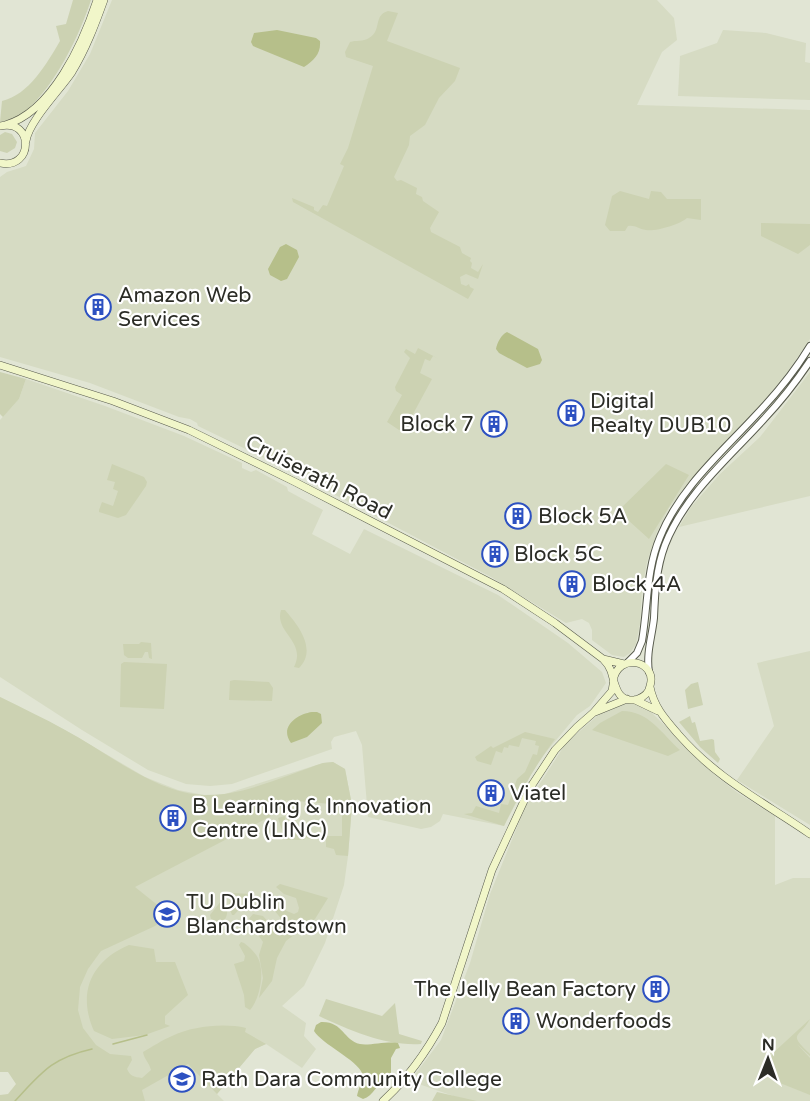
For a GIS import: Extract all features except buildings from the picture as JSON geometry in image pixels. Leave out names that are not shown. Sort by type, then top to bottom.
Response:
[{"type":"main road","points":[[2,125],[26,117],[47,95],[77,48],[97,0]]},
{"type":"main road","points":[[2,165],[21,157],[25,150],[30,127],[60,89],[89,42],[104,0]]},
{"type":"main road","points":[[2,125],[19,129],[26,141]]},
{"type":"main road","name":"Cruiserath Road","points":[[0,365],[113,401],[189,430],[503,589],[555,623],[603,659],[610,669],[613,683]]},
{"type":"main road","name":"Cruiserath Road","points":[[603,659],[626,663]]},
{"type":"main road","points":[[383,1101],[405,1078],[442,1023],[492,870],[530,788],[555,750],[612,691],[617,670],[626,663],[643,665],[649,672],[650,687],[658,711],[694,752],[718,774],[810,834]]},
{"type":"main road","points":[[613,683],[620,696],[658,711]]},
{"type":"main road","points":[[593,713],[645,695],[650,687]]},
{"type":"street","points":[[626,663],[638,653],[642,641],[650,570],[659,538],[670,516],[688,488],[772,398],[810,346]]},
{"type":"street","points":[[649,672],[648,656],[654,621],[658,570],[665,546],[676,522],[697,491],[764,419],[810,362]]},
{"type":"shaded area","points":[[73,0],[91,0],[65,60],[47,88],[26,111],[0,122],[2,101],[12,98],[29,85],[55,50],[60,41],[56,26],[66,24]]},
{"type":"shaded area","points":[[112,0],[657,0],[674,18],[677,40],[662,52],[637,105],[810,110],[810,339],[786,374],[753,415],[693,477],[669,508],[657,532],[647,562],[642,589],[640,624],[636,644],[630,653],[624,657],[612,655],[592,640],[589,623],[582,619],[566,623],[491,577],[309,481],[308,476],[300,469],[289,470],[198,426],[190,419],[179,417],[90,383],[0,357],[0,177],[7,172],[26,166],[34,149],[35,133],[68,91],[90,54]]},
{"type":"shaded area","points":[[388,11],[398,13],[387,41],[460,68],[455,81],[439,98],[425,125],[410,136],[409,145],[394,177],[397,181],[401,180],[417,188],[416,194],[439,212],[430,228],[431,232],[460,247],[462,253],[471,258],[471,268],[478,272],[483,264],[478,279],[466,274],[460,277],[461,284],[466,286],[469,284],[474,289],[468,299],[293,202],[292,198],[314,207],[314,210],[318,212],[323,205],[327,206],[344,166],[340,164],[348,148],[373,66],[346,57],[345,52],[350,42],[364,40],[373,35],[379,19],[383,13]]},
{"type":"shaded area","points":[[277,30],[316,38],[320,41],[316,56],[304,67],[253,46],[251,42],[254,33]]},
{"type":"shaded area","points":[[723,30],[766,33],[806,43],[805,62],[810,63],[810,100],[678,96],[680,56],[717,43]]},
{"type":"shaded area","points":[[5,132],[12,134],[17,142],[15,148],[7,153],[0,151],[0,135]]},
{"type":"shaded area","points":[[620,191],[649,199],[651,191],[661,192],[667,199],[701,199],[701,220],[687,218],[674,225],[655,230],[628,226],[625,231],[610,231],[605,225],[612,196]]},
{"type":"shaded area","points":[[761,223],[810,224],[810,245],[798,254],[761,236]]},
{"type":"shaded area","points":[[286,244],[297,250],[299,257],[287,279],[281,281],[270,275],[268,269],[280,247]]},
{"type":"shaded area","points":[[507,332],[538,349],[542,360],[540,364],[527,368],[499,353],[496,349],[497,344]]},
{"type":"shaded area","points":[[418,348],[439,359],[433,356],[430,361],[425,359],[420,373],[432,379],[406,427],[399,430],[387,422],[402,395],[396,391],[395,387],[410,358],[404,352],[406,349],[415,354]]},
{"type":"shaded area","points":[[0,372],[26,379],[19,399],[3,417],[0,414]]},
{"type":"shaded area","points":[[810,372],[810,496],[679,527],[691,507],[720,474],[760,437]]},
{"type":"shaded area","points":[[26,379],[184,436],[242,463],[242,468],[251,472],[256,470],[323,510],[312,534],[350,554],[364,529],[498,595],[568,643],[602,672],[606,683],[590,706],[577,715],[537,763],[504,826],[443,814],[440,821],[431,827],[421,829],[368,817],[362,745],[356,731],[334,737],[331,742],[332,749],[232,784],[210,786],[186,784],[148,770],[0,677],[0,420],[19,399]]},
{"type":"shaded area","points":[[112,464],[144,477],[147,482],[126,515],[118,518],[99,512],[102,502],[113,506],[118,491],[113,489],[115,482],[107,480]]},
{"type":"shaded area","points":[[666,464],[689,475],[649,539],[618,511]]},
{"type":"shaded area","points":[[281,610],[285,610],[304,637],[307,653],[299,668],[294,667],[297,658],[296,650],[282,625]]},
{"type":"shaded area","points":[[151,643],[152,659],[149,658],[148,652],[145,652],[142,658],[128,658],[124,655],[123,644]]},
{"type":"shaded area","points":[[810,651],[810,825],[737,780],[774,726],[757,663]]},
{"type":"shaded area","points":[[124,662],[167,664],[164,709],[120,707],[121,664]]},
{"type":"shaded area","points":[[230,681],[269,682],[273,688],[272,701],[229,700]]},
{"type":"shaded area","points":[[698,682],[703,705],[688,709],[685,690],[691,684]]},
{"type":"shaded area","name":"TU Dublin Blanchardstown","points":[[0,697],[65,730],[145,777],[178,790],[204,795],[225,794],[323,763],[333,762],[345,769],[352,805],[344,885],[325,943],[304,986],[282,1006],[306,1023],[304,1036],[316,1049],[302,1068],[266,1044],[255,1049],[217,1094],[224,1101],[122,1101],[64,1028]]},
{"type":"shaded area","points":[[0,697],[81,739],[150,780],[187,793],[219,795],[249,789],[323,763],[333,762],[345,769],[352,805],[348,856],[336,855],[334,849],[326,847],[326,836],[342,836],[342,805],[286,800],[284,806],[273,815],[135,887],[170,915],[155,926],[101,951],[88,969],[80,987],[78,1010],[83,1028],[96,1045],[110,1054],[131,1056],[132,1060],[127,1069],[135,1077],[142,1078],[151,1070],[143,1052],[168,1038],[189,1030],[237,1026],[246,1028],[245,1032],[266,1044],[255,1049],[217,1094],[188,1064],[142,1090],[145,1101],[0,1101],[0,1095],[8,1094],[16,1084],[8,1072],[0,1072]]},
{"type":"shaded area","points":[[637,703],[651,712],[716,776],[775,816],[775,885],[793,878],[810,878],[810,1101],[468,1101],[410,1081],[441,1040],[470,963],[490,894],[526,805],[566,743],[603,711],[617,705]]},
{"type":"shaded area","points":[[622,711],[632,712],[647,719],[680,750],[668,756],[592,730]]},
{"type":"shaded area","points":[[312,712],[321,714],[322,723],[307,737],[291,743],[287,732],[291,722],[301,715]]},
{"type":"shaded area","points":[[690,716],[692,723],[695,722],[700,741],[714,740],[715,752],[720,759],[718,763],[700,747],[679,722]]},
{"type":"shaded area","points":[[525,732],[555,739],[527,781],[504,826],[464,814],[472,813],[476,806],[499,813],[501,804],[508,805],[517,779],[525,772],[533,754],[537,755],[539,746],[535,745],[536,741],[522,738],[519,747],[509,745],[508,748],[504,747],[502,753],[496,751],[491,765],[477,761],[475,757],[491,746],[493,748]]},
{"type":"shaded area","points":[[285,816],[287,834],[316,835],[316,840],[306,838],[304,840],[285,840],[278,818]]},
{"type":"shaded area","points":[[280,884],[328,898],[315,919],[286,941],[277,958],[272,981],[259,998],[263,978],[259,955],[263,942],[248,920],[253,914],[263,916],[276,931],[286,930],[285,923],[273,909],[275,906],[294,914],[299,908],[296,898],[284,894],[276,887]]},
{"type":"shaded area","points":[[233,893],[250,894],[251,896],[232,915],[229,904]]},
{"type":"shaded area","points":[[225,896],[226,916],[218,926],[212,922],[210,915]]},
{"type":"shaded area","points":[[241,942],[257,956],[261,970],[259,992],[250,1010],[245,1007],[244,995],[234,964],[244,961],[245,956],[239,945]]},
{"type":"shaded area","points":[[129,945],[154,949],[156,962],[175,962],[188,995],[165,1016],[165,1024],[170,1026],[145,1035],[112,1039],[94,1031],[87,1004],[88,991],[97,969],[105,960]]},
{"type":"shaded area","points":[[326,999],[382,1016],[395,1003],[399,1034],[422,1041],[421,1044],[381,1040],[319,1016]]},
{"type":"shaded area","points":[[810,1019],[797,1039],[810,1056],[797,1044],[810,1058],[810,1095],[770,1079],[765,1071],[773,1053]]},
{"type":"shaded area","points":[[321,1022],[334,1024],[350,1039],[360,1044],[398,1043],[400,1048],[396,1049],[391,1058],[391,1074],[367,1097],[363,1099],[357,1096],[362,1081],[359,1068],[314,1031],[316,1025]]},
{"type":"shaded area","points":[[437,1092],[477,1101],[432,1101]]},
{"type":"waterway","points":[[113,1044],[147,1035]]},
{"type":"waterway","points":[[15,1101],[57,1062],[92,1049]]},
{"type":"place","name":"Amazon Web Services","points":[[98,307]]},
{"type":"place","name":"Digital Realty DUB10","points":[[571,413]]},
{"type":"place","name":"Block 7","points":[[494,424]]},
{"type":"place","name":"Block 5A","points":[[518,516]]},
{"type":"place","name":"Block 5C","points":[[495,554]]},
{"type":"place","name":"Block 4A","points":[[572,584]]},
{"type":"place","name":"Viatel","points":[[491,793]]},
{"type":"place","name":"B Learning & Innovation Centre (LINC)","points":[[173,818]]},
{"type":"place","name":"TU Dublin Blanchardstown","points":[[167,914]]},
{"type":"place","name":"The Jelly Bean Factory","points":[[656,989]]},
{"type":"place","name":"Wonderfoods","points":[[516,1021]]},
{"type":"place","name":"Rath Dara Community College","points":[[182,1079]]}]
